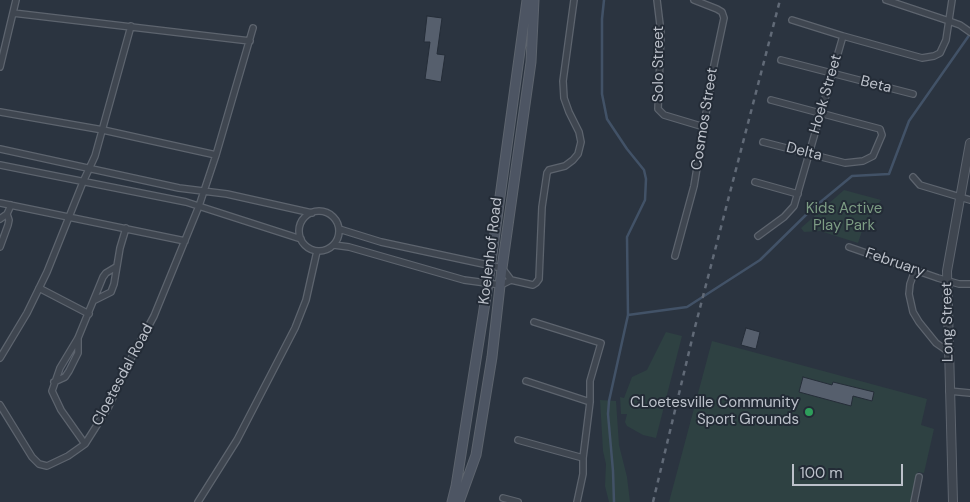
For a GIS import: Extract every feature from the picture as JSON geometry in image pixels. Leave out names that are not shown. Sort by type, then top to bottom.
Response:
[{"type":"main road","name":"Koelenhof Road","points":[[452,502],[488,284],[527,0]]},
{"type":"main road","name":"Koelenhof Road","points":[[459,502],[476,456],[492,358],[502,268],[531,62],[534,0]]},
{"type":"street","points":[[0,67],[16,0]]},
{"type":"street","points":[[334,245],[349,247],[464,280],[501,285],[511,280],[534,285],[538,282],[542,207],[547,173],[549,170],[565,166],[573,160],[578,154],[581,142],[579,132],[564,98],[563,81],[574,0]]},
{"type":"street","name":"Solo Street","points":[[657,0],[661,33],[658,109],[664,115],[704,127]]},
{"type":"street","name":"Cosmos Street","points":[[675,256],[694,186],[724,15],[717,9],[694,0]]},
{"type":"street","points":[[886,0],[960,25],[970,32]]},
{"type":"street","name":"Hoek Street","points":[[758,236],[789,213],[794,206],[843,36],[922,58],[928,58],[940,53],[943,48],[952,0]]},
{"type":"street","points":[[13,13],[250,41]]},
{"type":"street","points":[[792,20],[843,36]]},
{"type":"street","points":[[0,358],[39,288],[95,156],[132,26]]},
{"type":"street","name":"Cloetesdal Road","points":[[0,405],[32,457],[39,464],[47,466],[85,444],[109,406],[127,366],[154,316],[185,241],[216,155],[253,28]]},
{"type":"street","name":"Beta","points":[[781,60],[912,94]]},
{"type":"street","points":[[770,100],[820,114]]},
{"type":"street","points":[[0,112],[103,130],[216,155]]},
{"type":"street","name":"Delta","points":[[763,142],[846,163],[863,161],[872,156],[882,134],[880,129],[820,114]]},
{"type":"street","name":"Long Street","points":[[953,502],[949,391],[948,258],[970,144]]},
{"type":"street","points":[[0,149],[179,188],[227,194],[312,213],[324,212],[329,214],[337,223],[339,229],[337,240],[334,245],[323,251],[317,251],[308,247],[301,239],[199,206],[0,165]]},
{"type":"street","points":[[913,176],[920,185],[970,200]]},
{"type":"street","points":[[755,182],[798,194]]},
{"type":"street","points":[[0,203],[185,241]]},
{"type":"street","points":[[0,219],[7,214],[11,205]]},
{"type":"street","points":[[301,239],[300,226],[302,221],[312,213]]},
{"type":"street","points":[[0,247],[8,225],[7,214]]},
{"type":"street","points":[[95,300],[111,292],[126,228]]},
{"type":"street","points":[[339,229],[381,242],[502,268],[511,280]]},
{"type":"street","name":"February","points":[[849,247],[958,284],[970,284]]},
{"type":"street","points":[[198,502],[237,440],[295,328],[306,300],[317,251]]},
{"type":"street","points":[[85,444],[62,410],[52,391],[54,382],[65,358],[78,338],[106,273],[116,267]]},
{"type":"street","points":[[915,270],[909,294],[913,312],[936,343],[949,352]]},
{"type":"street","points":[[39,288],[89,314]]},
{"type":"street","points":[[534,322],[601,344],[591,373],[583,474],[577,502]]},
{"type":"street","points":[[526,381],[590,402]]},
{"type":"street","points":[[949,391],[970,393]]},
{"type":"street","points":[[518,440],[583,458]]},
{"type":"street","points":[[914,502],[919,477]]},
{"type":"street","points":[[503,498],[518,502]]},
{"type":"green space","name":"Kids Active Play Park","points":[[844,190],[881,200],[865,222],[858,243],[820,231],[804,232],[801,228]]},
{"type":"green space","points":[[666,332],[682,336],[656,438],[643,435],[627,426],[625,422],[627,414],[621,414],[620,397],[624,398],[632,377],[647,370]]},
{"type":"green space","name":"CLoetesville Community Sport Grounds","points":[[712,341],[927,399],[921,425],[934,429],[924,473],[918,472],[911,502],[669,502]]},
{"type":"green space","points":[[600,400],[616,401],[619,445],[627,477],[630,502],[609,502],[605,486],[606,464],[603,451]]},
{"type":"building","points":[[427,16],[442,18],[437,54],[445,55],[441,82],[425,79],[430,42],[424,42]]},
{"type":"building","points":[[746,328],[760,332],[756,349],[741,345]]},
{"type":"building","points":[[803,377],[832,385],[833,382],[874,392],[872,401],[853,396],[851,406],[799,392]]},
{"type":"waterway","points":[[604,0],[602,19],[602,94],[607,119],[644,170],[646,179],[645,200],[627,237],[628,315],[609,401],[608,414],[614,502]]},
{"type":"waterway","points":[[628,315],[687,307],[760,260],[812,209],[852,176],[889,174],[909,121],[970,34]]},
{"type":"railway","points":[[653,502],[694,331],[780,0]]},
{"type":"place","name":"CLoetesville Community Sport Grounds","points":[[809,412]]}]
